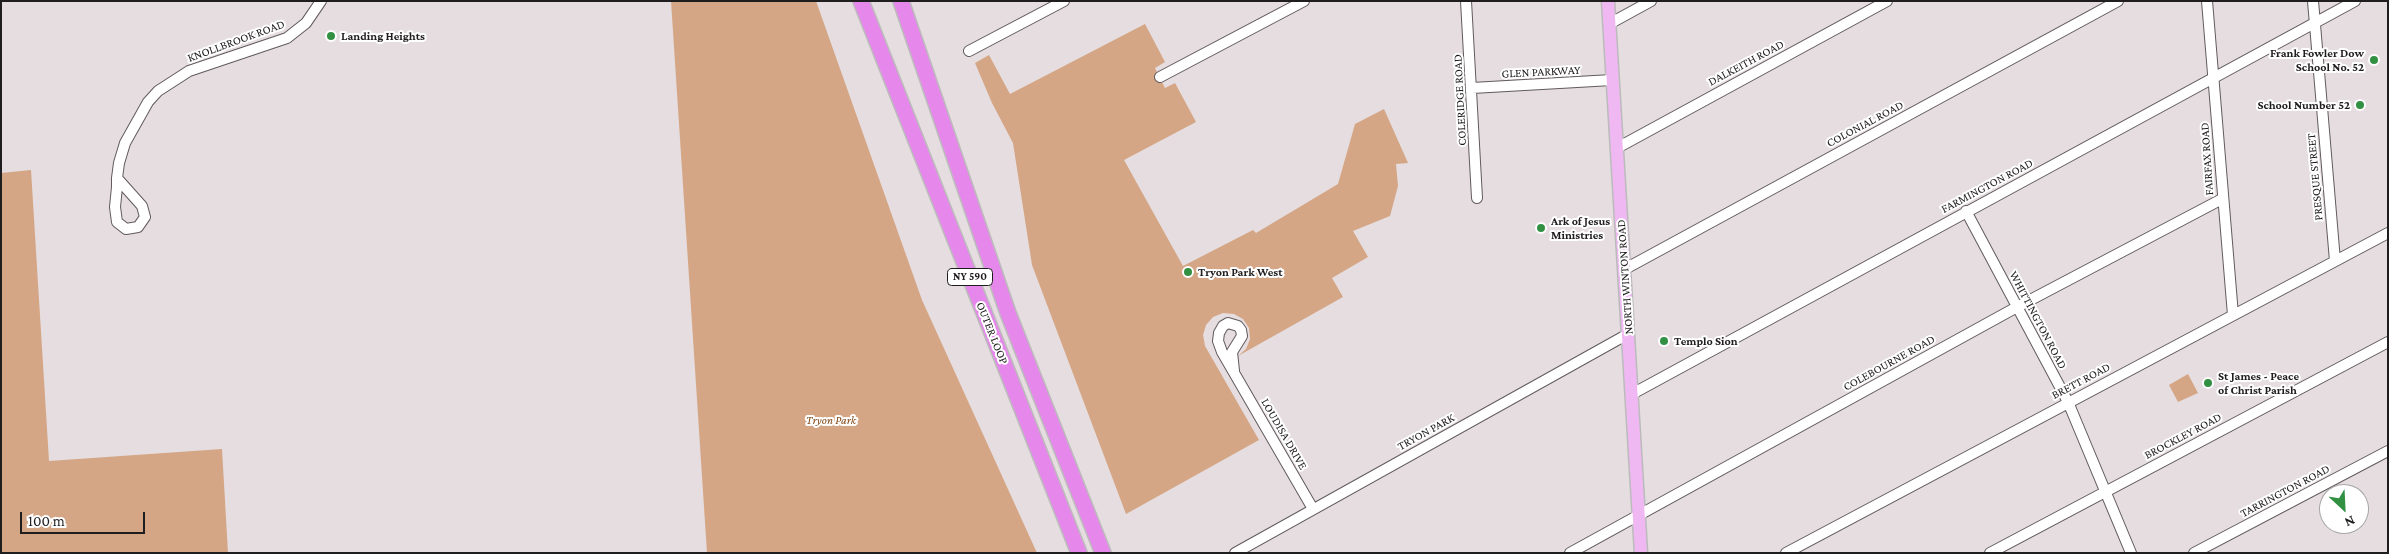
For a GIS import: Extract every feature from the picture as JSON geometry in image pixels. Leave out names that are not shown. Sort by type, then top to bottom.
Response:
[{"type":"highway","name":"OUTER LOOP","points":[[861,1],[1079,553]]},
{"type":"highway","name":"OUTER LOOP","points":[[900,1],[1006,306],[1103,553]]},
{"type":"main road","name":"NORTH WINTON ROAD","points":[[1608,1],[1641,553]]},
{"type":"street","name":"KNOLLBROOK ROAD","points":[[117,178],[142,206],[145,217],[138,227],[126,229],[117,222],[115,207],[117,178],[125,143],[138,118],[158,92],[189,71],[287,38],[306,23],[321,1]]},
{"type":"street","points":[[969,51],[1064,1]]},
{"type":"street","points":[[1160,77],[1304,1]]},
{"type":"street","name":"COLERIDGE ROAD","points":[[1466,1],[1477,198]]},
{"type":"street","points":[[1609,24],[1651,1]]},
{"type":"street","name":"DALKEITH ROAD","points":[[1617,148],[1888,1]]},
{"type":"street","name":"COLONIAL ROAD","points":[[1625,269],[2118,1]]},
{"type":"street","name":"FAIRFAX ROAD","points":[[2207,1],[2233,315]]},
{"type":"street","name":"PRESQUE STREET","points":[[2313,1],[2335,261]]},
{"type":"street","name":"FARMINGTON ROAD","points":[[1632,394],[2355,1]]},
{"type":"street","name":"GLEN PARKWAY","points":[[1472,88],[1612,80]]},
{"type":"street","name":"COLEBOURNE ROAD","points":[[1570,553],[2017,307],[2222,199]]},
{"type":"street","name":"WHITTINGTON ROAD","points":[[1966,211],[2068,402],[2131,553]]},
{"type":"street","name":"BRETT ROAD","points":[[1786,553],[2388,233]]},
{"type":"street","name":"TRYON PARK","points":[[1235,553],[1628,334]]},
{"type":"street","name":"BROCKLEY ROAD","points":[[1990,553],[2388,342]]},
{"type":"street","name":"LOUDISA DRIVE","points":[[1234,372],[1313,509]]},
{"type":"street","name":"TARRINGTON ROAD","points":[[2194,553],[2388,451]]},
{"type":"green space","name":"Tryon Park","points":[[671,1],[816,1],[922,300],[1037,553],[707,553]]},
{"type":"green space","name":"Tryon Park West","points":[[1145,24],[1165,62],[1155,68],[1165,88],[1175,83],[1196,122],[1124,160],[1183,266],[1253,230],[1256,233],[1338,184],[1355,124],[1384,109],[1408,163],[1396,164],[1398,186],[1390,216],[1353,231],[1368,257],[1332,278],[1343,297],[1238,356],[1246,349],[1250,339],[1249,328],[1243,319],[1234,314],[1223,313],[1213,317],[1206,325],[1203,335],[1205,346],[1259,440],[1126,514],[1032,265],[1013,143],[992,103],[975,63],[989,55],[1010,94]]},
{"type":"green space","points":[[31,170],[49,461],[222,449],[228,553],[1,553],[1,173]]},
{"type":"green space","points":[[2188,374],[2198,393],[2178,402],[2169,385]]},
{"type":"place","name":"Landing Heights","points":[[331,36]]},
{"type":"place","name":"Frank Fowler Dow School No. 52","points":[[2374,60]]},
{"type":"place","name":"School Number 52","points":[[2360,105]]},
{"type":"place","name":"Ark of Jesus Ministries","points":[[1541,228]]},
{"type":"place","name":"Tryon Park West","points":[[1188,272]]},
{"type":"place","name":"Templo Sion","points":[[1664,341]]},
{"type":"place","name":"St James - Peace of Christ Parish","points":[[2208,383]]}]
